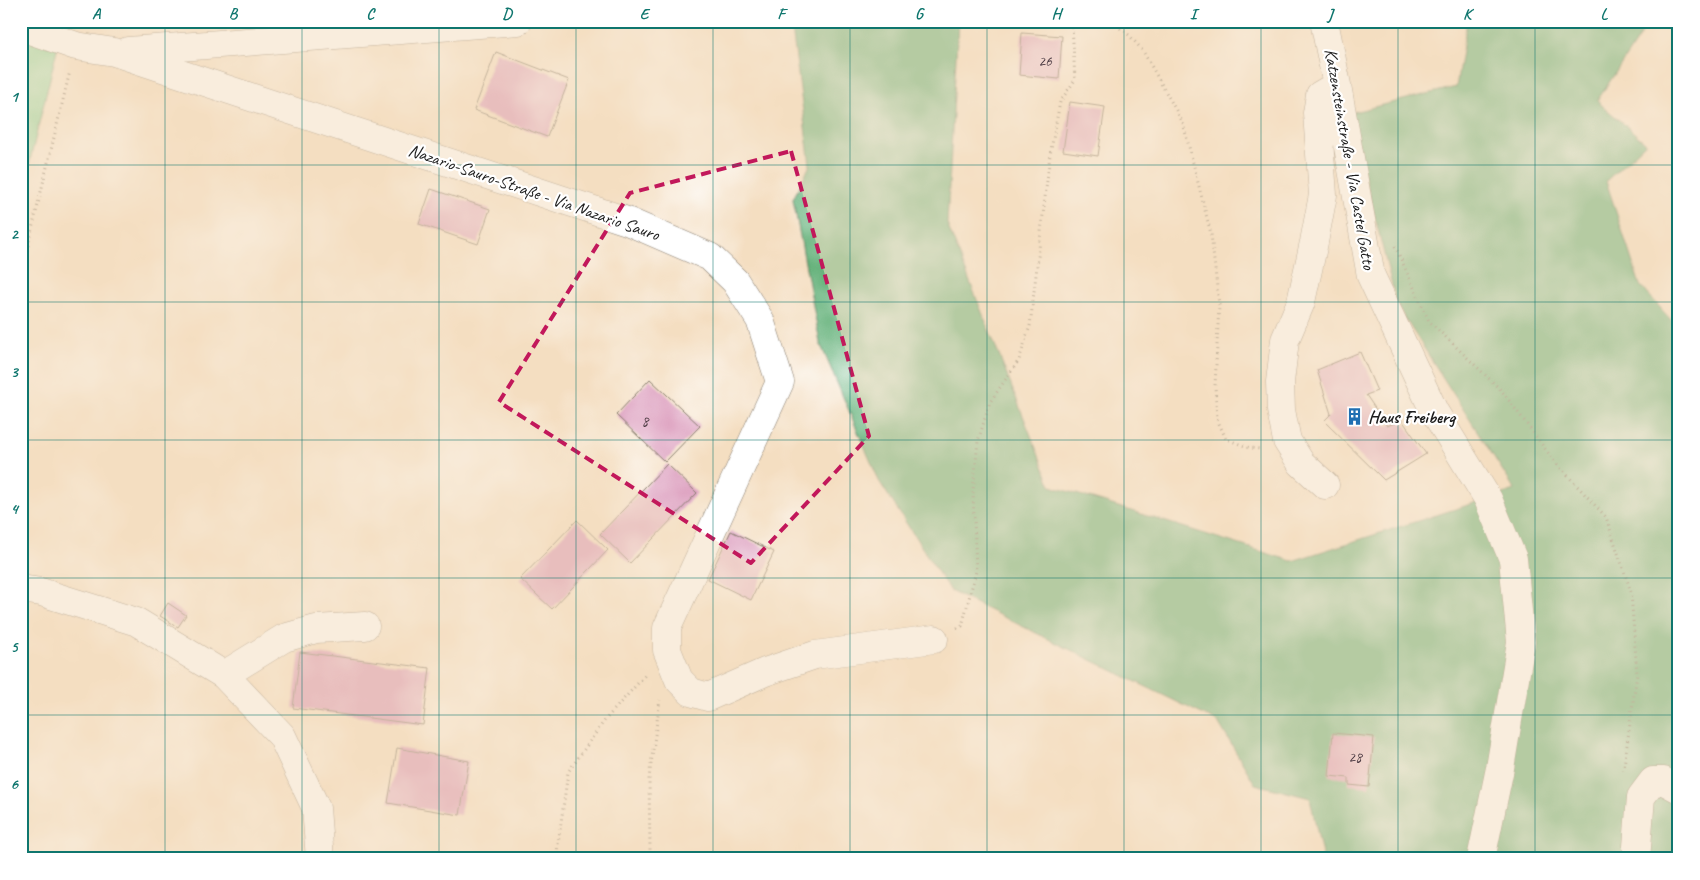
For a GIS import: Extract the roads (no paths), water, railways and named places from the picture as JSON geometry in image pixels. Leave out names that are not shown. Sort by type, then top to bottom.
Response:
[{"type":"street","points":[[114,52],[518,21]]},
{"type":"street","name":"Katzensteinstraße - Via Castel Gatto","points":[[1324,21],[1371,276],[1434,410],[1488,499],[1513,559],[1521,642],[1500,768],[1481,859]]},
{"type":"street","name":"Nazario-Sauro-Straße - Via Nazario Sauro","points":[[21,28],[76,46],[114,52],[627,221],[710,257],[735,281],[760,320],[780,382],[667,628],[667,650],[679,680],[690,692],[708,697],[765,672],[815,654],[934,639]]},
{"type":"street","points":[[1325,485],[1301,463],[1287,442],[1281,410],[1280,382],[1285,340],[1301,302],[1323,195],[1317,113],[1320,95],[1337,85]]},
{"type":"street","points":[[21,589],[41,592],[137,622],[224,674],[282,736],[316,808],[320,859]]},
{"type":"street","points":[[224,674],[284,638],[316,629],[365,626]]},
{"type":"street","points":[[1636,859],[1641,797],[1653,781],[1664,781],[1679,788]]},
{"type":"place","name":"Haus Freiberg","points":[[1354,417]]}]
